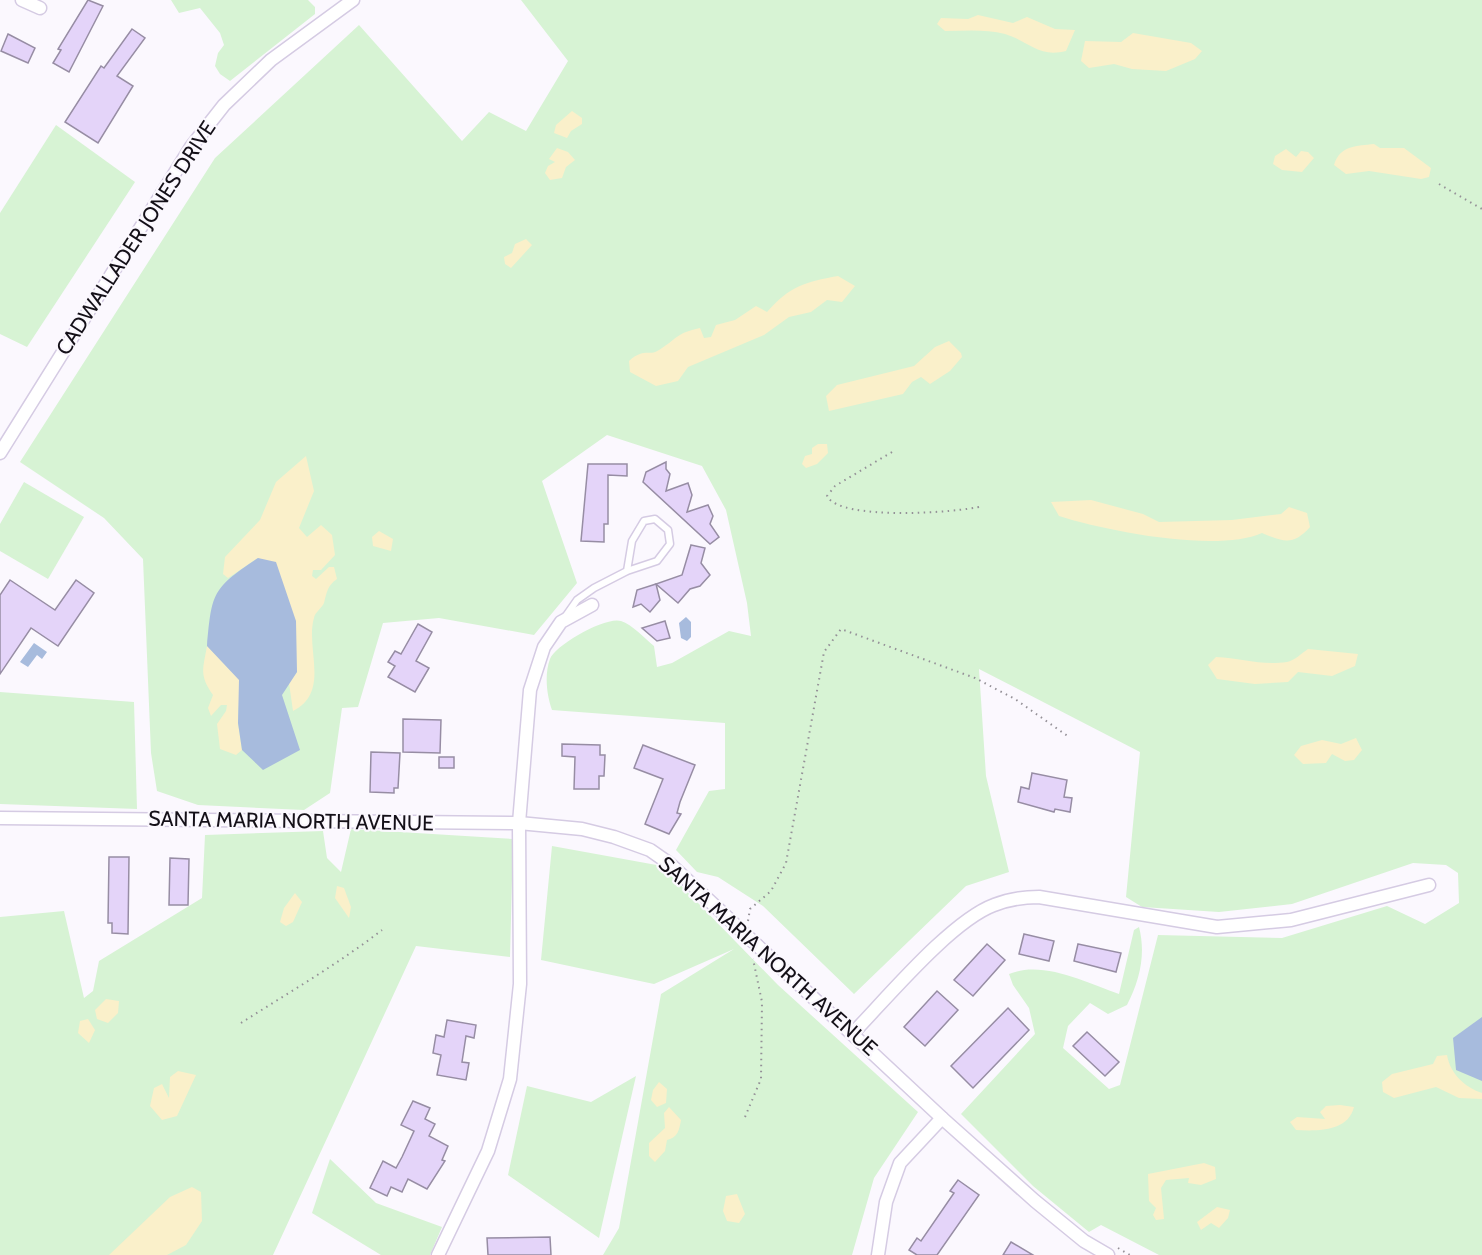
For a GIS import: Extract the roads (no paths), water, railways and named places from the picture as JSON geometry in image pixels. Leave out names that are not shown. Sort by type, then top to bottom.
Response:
[{"type":"street","points":[[22,0],[39,8]]},
{"type":"street","name":"CADWALLADER JONES DRIVE","points":[[0,453],[191,147],[204,130],[224,105],[271,60],[353,0]]},
{"type":"street","points":[[438,1255],[488,1151],[510,1079],[520,984],[519,824],[530,690],[544,647],[561,622],[592,605]]},
{"type":"street","name":"SANTA MARIA NORTH AVENUE","points":[[0,818],[519,824],[582,828],[650,850],[670,864],[746,933],[942,1118],[1035,1201],[1084,1241],[1108,1255]]},
{"type":"street","points":[[853,1033],[951,933],[991,905],[1020,897],[1039,897],[1217,927],[1291,920],[1430,885]]},
{"type":"street","points":[[878,1255],[886,1202],[900,1163],[942,1118]]},
{"type":"lane","points":[[561,622],[577,600],[627,571],[657,561],[670,544],[668,530],[655,519],[644,521],[632,541],[627,571]]},
{"type":"water","points":[[258,558],[276,562],[296,621],[297,672],[282,695],[300,750],[263,770],[242,750],[238,723],[239,680],[207,646],[213,603],[217,593],[231,577]]},
{"type":"water","points":[[686,617],[691,622],[691,637],[687,641],[681,638],[679,623]]},
{"type":"water","points":[[34,643],[47,652],[42,659],[37,655],[28,667],[20,662]]},
{"type":"water","points":[[1482,1017],[1482,1081],[1456,1070],[1453,1038]]}]
